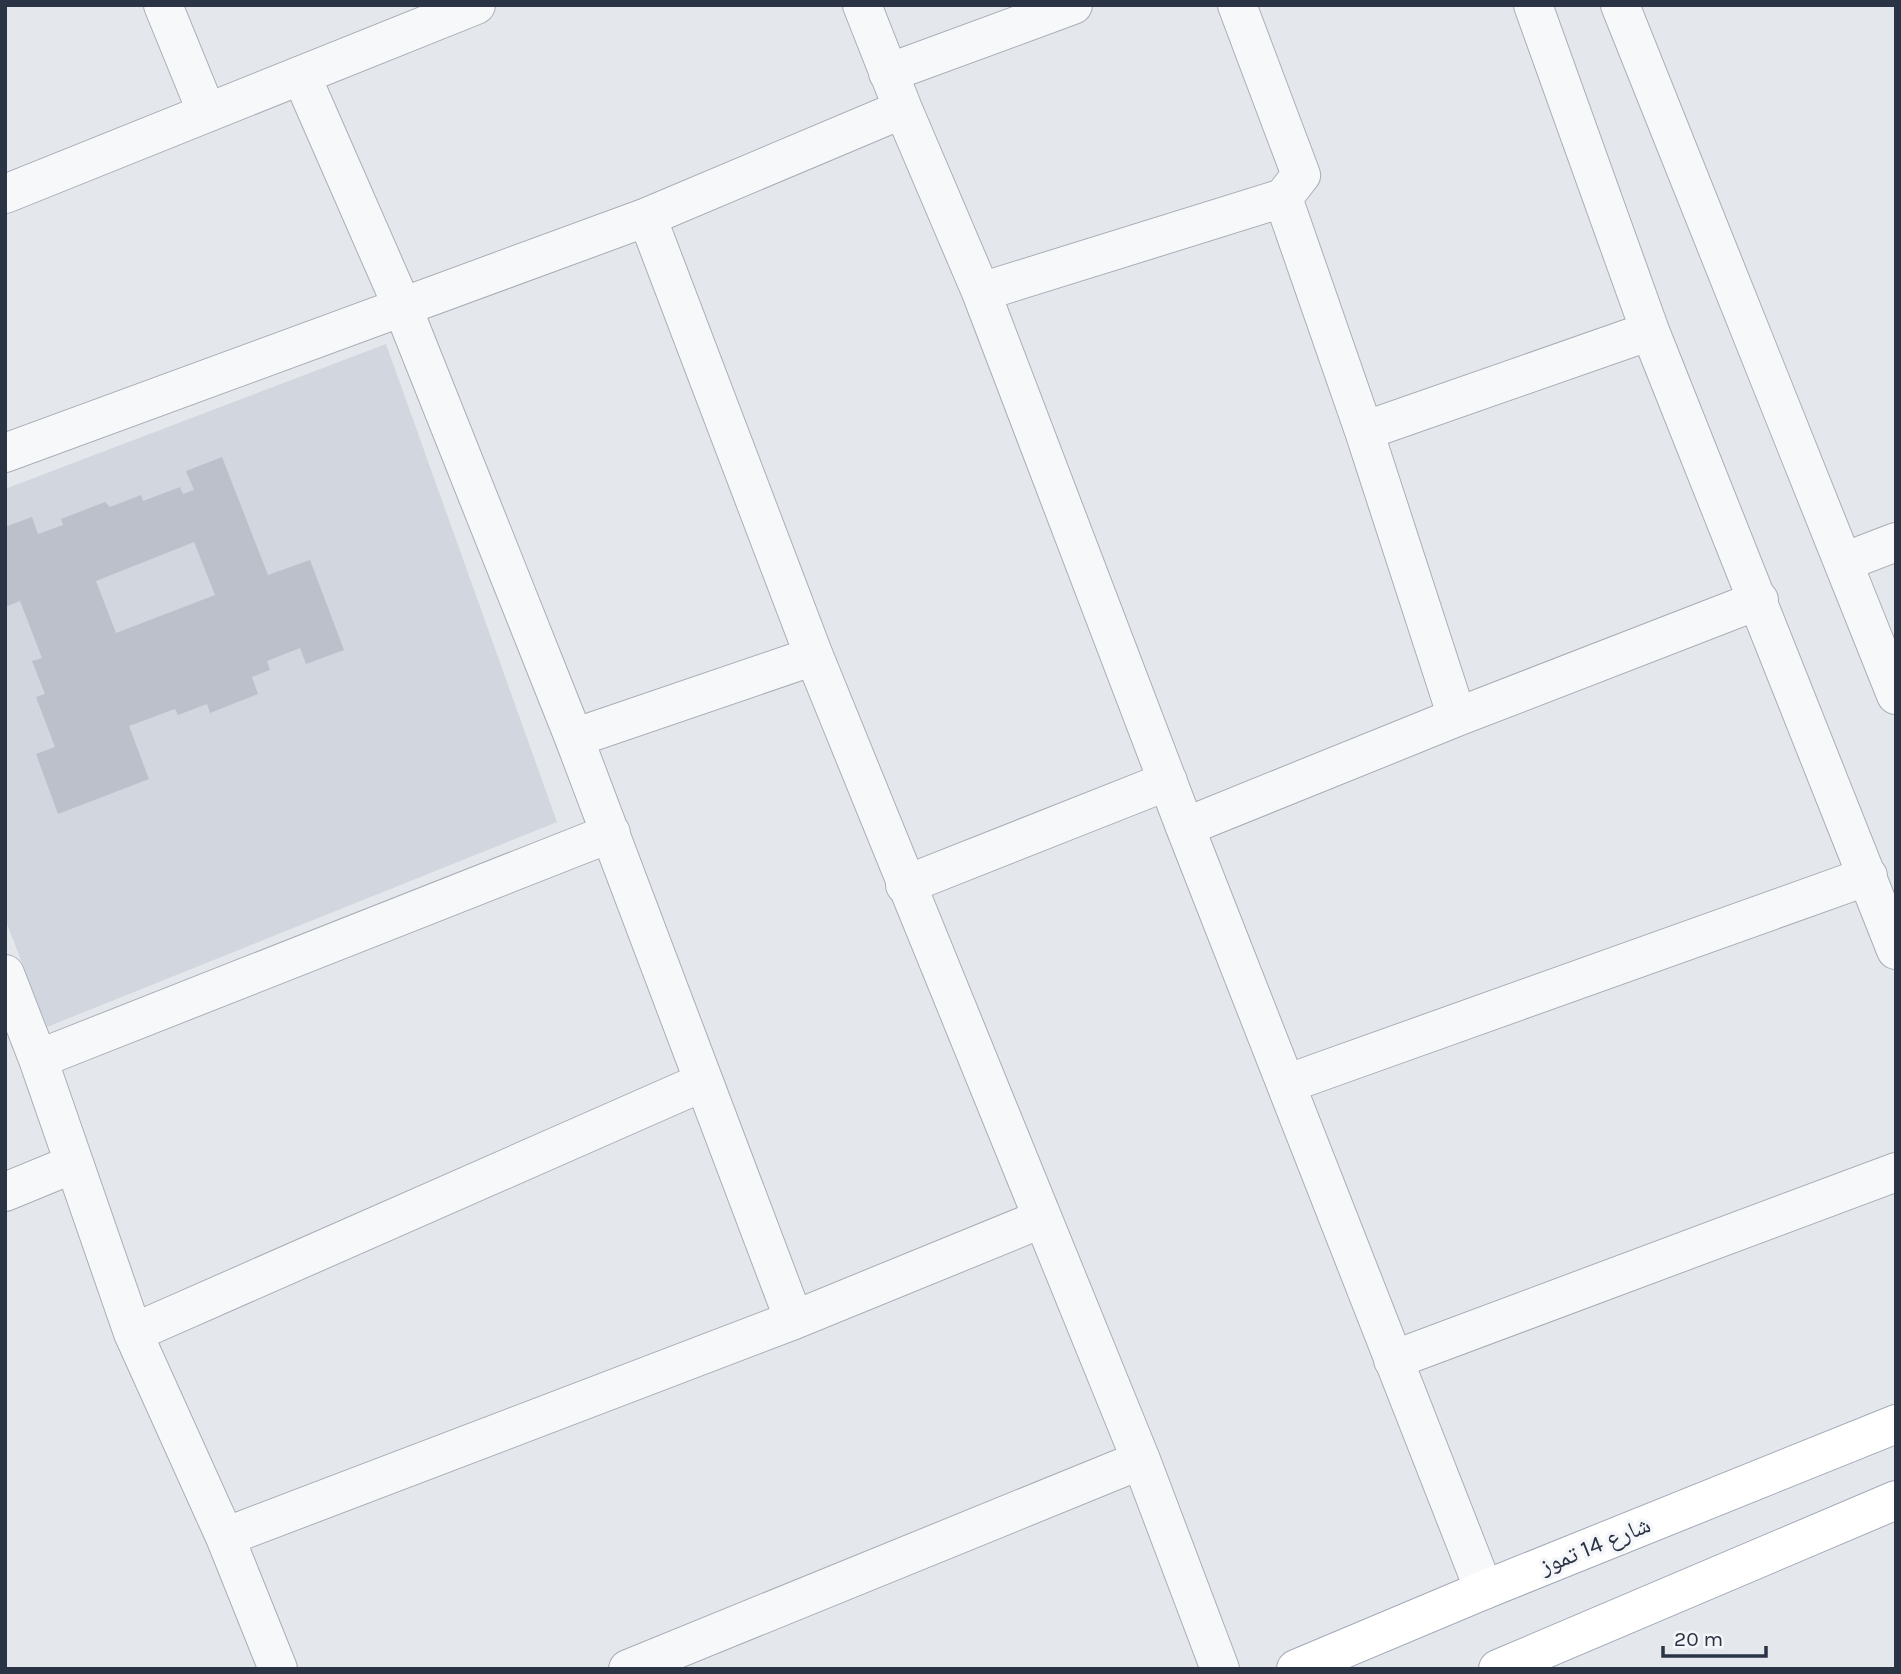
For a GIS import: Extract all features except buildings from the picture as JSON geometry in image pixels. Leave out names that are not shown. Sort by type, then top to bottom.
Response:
[{"type":"main road","name":"شارع 14 تموز","points":[[1296,1669],[1896,1424]]},
{"type":"main road","points":[[1514,1666],[1896,1500]]},
{"type":"street","points":[[163,5],[206,113]]},
{"type":"street","points":[[5,194],[476,5]]},
{"type":"street","points":[[862,5],[981,292],[1185,827],[1484,1590]]},
{"type":"street","points":[[888,73],[1073,5]]},
{"type":"street","points":[[981,292],[1283,198],[1301,175],[1237,5]]},
{"type":"street","points":[[1532,5],[1650,331],[1896,950]]},
{"type":"street","points":[[1620,5],[1896,695]]},
{"type":"street","points":[[301,75],[402,306],[574,738],[794,1320]]},
{"type":"street","points":[[5,453],[647,217],[903,109]]},
{"type":"street","points":[[1283,198],[1364,431],[1457,717]]},
{"type":"street","points":[[647,217],[814,656],[1041,1219],[1142,1460],[1220,1669]]},
{"type":"street","points":[[1364,431],[1650,331]]},
{"type":"street","points":[[1844,562],[1896,542]]},
{"type":"street","points":[[1185,827],[1457,717],[1759,600]]},
{"type":"street","points":[[574,738],[814,656]]},
{"type":"street","points":[[905,885],[1168,781]]},
{"type":"street","points":[[38,1059],[611,833]]},
{"type":"street","points":[[1286,1084],[1868,876]]},
{"type":"street","points":[[5,974],[38,1059],[133,1333],[225,1537],[278,1669]]},
{"type":"street","points":[[133,1333],[703,1082]]},
{"type":"street","points":[[5,1192],[73,1164]]},
{"type":"street","points":[[1394,1360],[1896,1172]]},
{"type":"street","points":[[225,1537],[794,1320],[1041,1219]]},
{"type":"street","points":[[628,1669],[1142,1460]]},
{"type":"shaded area","points":[[386,344],[557,822],[47,1027],[5,919],[5,489]]}]
